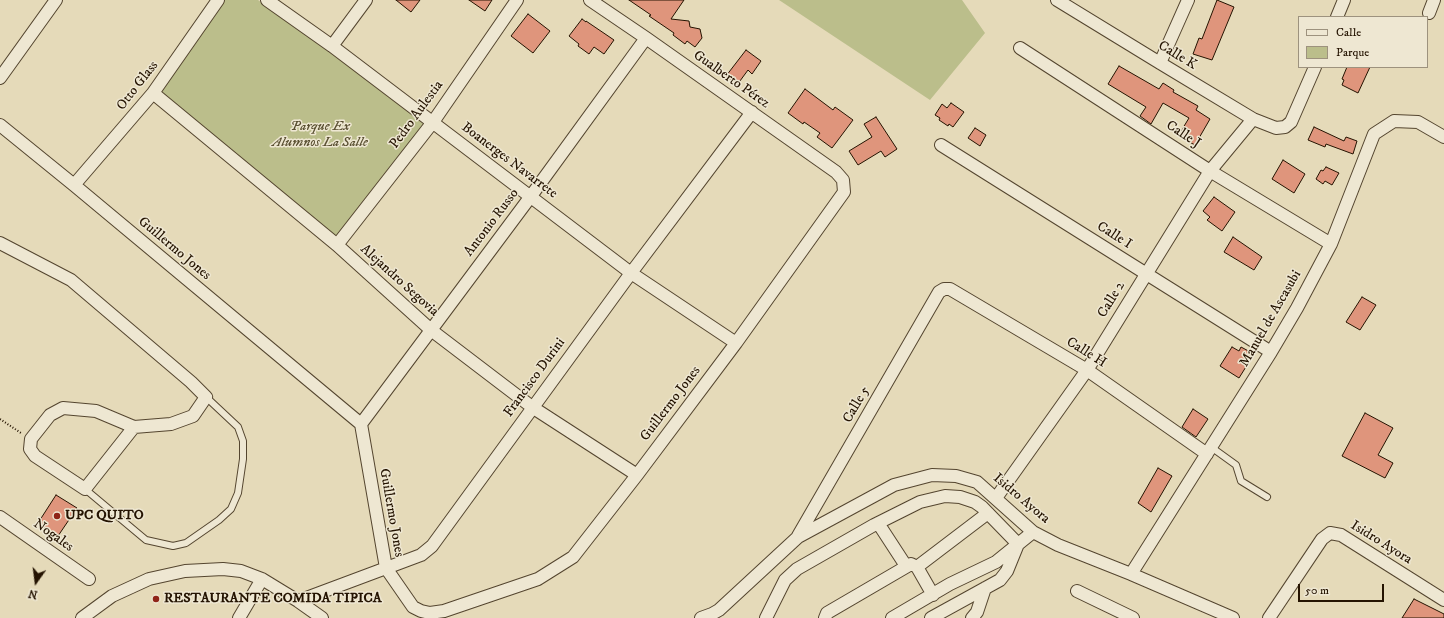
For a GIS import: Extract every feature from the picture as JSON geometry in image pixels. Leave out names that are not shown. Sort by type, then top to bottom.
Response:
[{"type":"street","points":[[0,78],[56,0]]},
{"type":"street","name":"Otto Glass","points":[[74,185],[153,93],[218,0]]},
{"type":"street","name":"Boanerges Navarrete","points":[[267,0],[332,46],[631,273],[736,343]]},
{"type":"street","points":[[332,46],[366,0]]},
{"type":"street","name":"Pedro Aulestia","points":[[337,245],[433,122],[517,0]]},
{"type":"street","name":"Gualberto Pérez","points":[[590,0],[836,172],[843,180],[844,192]]},
{"type":"street","name":"Calle K","points":[[1057,0],[1253,119],[1276,128],[1285,127],[1291,122],[1315,68]]},
{"type":"street","points":[[1160,63],[1188,0]]},
{"type":"street","points":[[1337,16],[1344,0]]},
{"type":"street","points":[[1428,13],[1434,0]]},
{"type":"street","name":"Antonio Russo","points":[[361,424],[531,196],[646,38]]},
{"type":"street","name":"Calle J","points":[[1020,48],[1210,171],[1331,244]]},
{"type":"street","name":"Alejandro Segovia","points":[[153,93],[337,245],[431,330],[532,407],[637,475]]},
{"type":"street","name":"Francisco Durini","points":[[298,600],[421,555],[432,546],[532,407],[752,112]]},
{"type":"street","name":"Calle 2","points":[[996,498],[1087,370],[1210,171],[1253,119]]},
{"type":"street","name":"Manuel de Ascasubi","points":[[1131,574],[1271,352],[1297,308],[1331,244],[1374,134],[1394,121],[1418,122],[1444,137]]},
{"type":"street","name":"Guillermo Jones","points":[[0,125],[361,424],[386,568],[413,607],[430,613],[444,611],[538,579],[573,557],[637,475],[736,343],[844,192]]},
{"type":"street","name":"Calle I","points":[[941,145],[1271,352]]},
{"type":"street","points":[[0,243],[72,280],[191,382],[206,397],[193,416],[171,424],[134,427],[96,411],[62,408],[50,415],[31,439],[30,449],[34,456],[85,489],[134,427]]},
{"type":"street","name":"Calle H","points":[[944,289],[950,290],[1087,370],[1209,450]]},
{"type":"street","name":"Calle 5","points":[[798,538],[939,292],[944,289]]},
{"type":"street","name":"Isidro Ayora","points":[[701,618],[719,610],[798,538],[894,485],[932,475],[956,476],[977,482],[1033,532],[1058,545],[1131,574],[1210,614],[1233,618]]},
{"type":"street","points":[[766,618],[785,580],[793,572],[878,523],[920,502],[944,496],[960,497],[975,502],[988,513],[1018,544]]},
{"type":"street","points":[[825,618],[828,613],[912,566],[988,513]]},
{"type":"street","name":"Nogales","points":[[1,520],[89,579]]},
{"type":"street","points":[[878,523],[933,595]]},
{"type":"street","points":[[892,618],[950,584],[996,562],[1033,532]]},
{"type":"street","name":"Isidro Ayora","points":[[1269,618],[1322,539],[1330,533],[1341,535],[1444,600]]},
{"type":"street","points":[[931,618],[1004,577],[1018,544]]},
{"type":"street","points":[[82,618],[112,596],[148,579],[185,571],[223,569],[241,571],[262,579],[298,600],[322,618]]},
{"type":"street","points":[[239,618],[262,579]]},
{"type":"street","points":[[972,618],[976,612],[985,588]]},
{"type":"street","points":[[1077,591],[1133,618]]},
{"type":"lane","points":[[85,489],[146,540],[173,546],[186,543],[219,520],[231,509],[238,493],[244,459],[243,441],[238,427],[206,397]]},
{"type":"lane","points":[[1209,450],[1236,465],[1241,481],[1267,497]]},
{"type":"path","points":[[0,419],[31,439]]},
{"type":"green space","name":"Parque Ex Alumnos La Salle","points":[[223,0],[258,0],[433,122],[337,245],[153,93]]},
{"type":"green space","points":[[779,0],[962,0],[985,33],[930,100]]},
{"type":"building","points":[[396,0],[420,0],[411,12]]},
{"type":"building","points":[[469,0],[492,0],[485,11]]},
{"type":"building","points":[[629,0],[684,0],[671,19],[689,21],[690,27],[700,29],[702,38],[695,47],[687,41],[685,44],[673,35],[674,33]]},
{"type":"building","points":[[1217,0],[1234,7],[1212,60],[1193,54],[1199,38],[1202,39]]},
{"type":"building","points":[[528,14],[550,31],[533,53],[511,36]]},
{"type":"building","points":[[582,19],[614,40],[604,54],[594,47],[589,54],[578,46],[579,44],[569,36]]},
{"type":"building","points":[[746,50],[761,61],[752,74],[748,70],[737,85],[726,76]]},
{"type":"building","points":[[1119,66],[1159,89],[1163,83],[1174,90],[1173,92],[1198,106],[1196,110],[1210,119],[1195,145],[1178,136],[1189,118],[1163,103],[1151,124],[1140,116],[1146,107],[1108,84]]},
{"type":"building","points":[[1347,68],[1370,68],[1358,93],[1342,85],[1344,80],[1342,79]]},
{"type":"building","points":[[805,89],[833,110],[835,107],[853,120],[832,148],[817,137],[820,133],[804,122],[803,124],[788,113]]},
{"type":"building","points":[[951,103],[964,112],[953,127],[949,124],[948,126],[939,120],[940,118],[935,115],[942,104],[947,108]]},
{"type":"building","points":[[876,117],[897,149],[885,157],[881,151],[858,165],[849,151],[872,137],[864,124]]},
{"type":"building","points":[[1314,127],[1344,141],[1346,137],[1357,141],[1353,154],[1326,144],[1325,147],[1308,140]]},
{"type":"building","points":[[975,128],[986,135],[980,146],[968,138]]},
{"type":"building","points":[[1283,160],[1305,174],[1294,193],[1272,179]]},
{"type":"building","points":[[1326,167],[1339,173],[1332,185],[1325,181],[1323,184],[1316,179],[1321,170],[1323,171]]},
{"type":"building","points":[[1214,197],[1235,212],[1222,231],[1207,220],[1210,217],[1203,211]]},
{"type":"building","points":[[1233,237],[1262,257],[1254,270],[1224,252]]},
{"type":"building","points":[[1362,297],[1376,305],[1360,330],[1346,322]]},
{"type":"building","points":[[1232,347],[1239,351],[1241,347],[1254,354],[1239,378],[1220,366]]},
{"type":"building","points":[[1193,409],[1208,419],[1196,437],[1182,427]]},
{"type":"building","points":[[1365,413],[1393,428],[1378,455],[1393,463],[1385,478],[1342,456]]},
{"type":"building","points":[[1158,468],[1172,476],[1151,512],[1138,503]]},
{"type":"building","name":"UPC QUITO","points":[[56,495],[77,508],[58,536],[38,523]]},
{"type":"building","points":[[1414,599],[1444,614],[1444,618],[1402,618]]},
{"type":"place","name":"UPC QUITO","points":[[57,516]]},
{"type":"place","name":"RESTAURANTE COMIDA TIPICA","points":[[156,599]]}]
